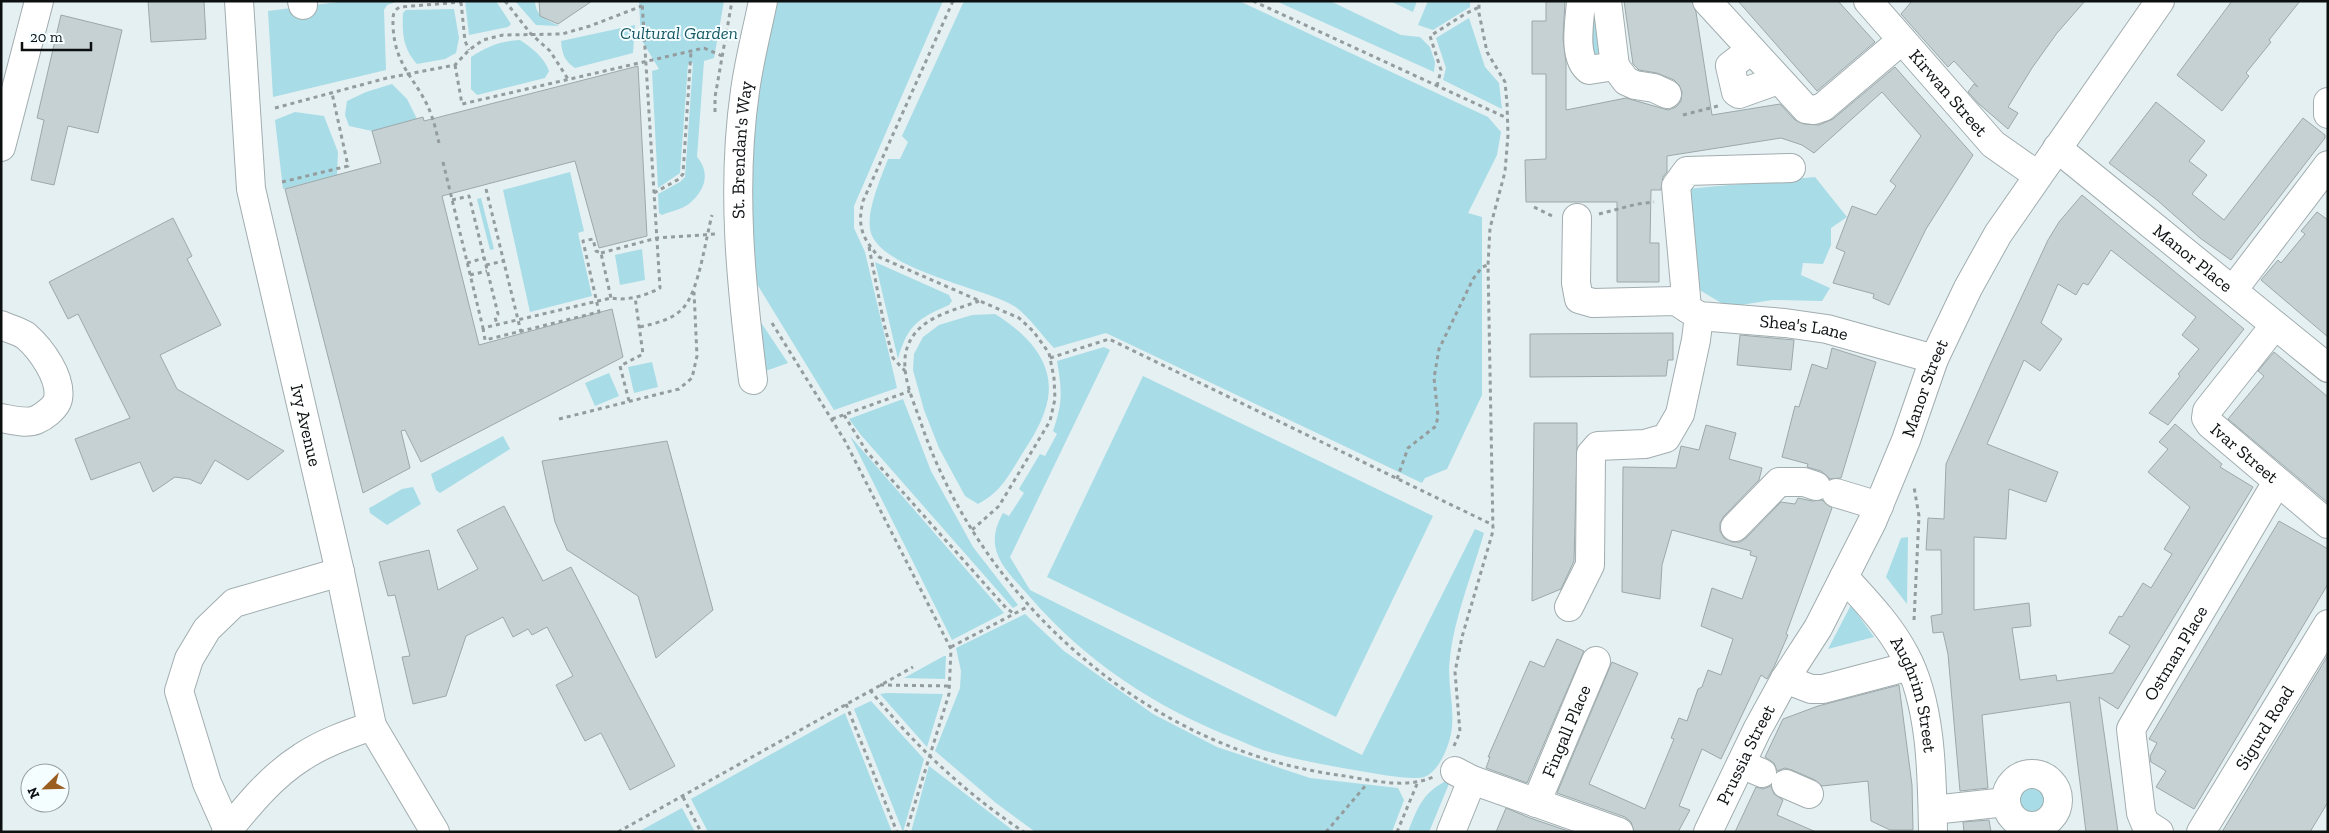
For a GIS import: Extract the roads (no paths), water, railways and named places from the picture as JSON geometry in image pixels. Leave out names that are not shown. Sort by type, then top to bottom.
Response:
[{"type":"street","points":[[1,147],[39,1]]},
{"type":"street","name":"Ivy Avenue","points":[[239,1],[251,189],[340,572],[372,726],[435,832]]},
{"type":"street","name":"St. Brendan's Way","points":[[753,380],[743,302],[721,228],[739,153],[745,91],[736,62],[763,1]]},
{"type":"street","points":[[1580,1],[1580,51],[1583,65],[1589,70],[1615,66]]},
{"type":"street","points":[[1607,1],[1615,66],[1626,81],[1634,85],[1654,88],[1667,94]]},
{"type":"street","points":[[1707,1],[1806,109],[1814,110],[1823,107],[1902,40]]},
{"type":"street","name":"Kirwan Street","points":[[1868,1],[1993,144],[2037,175]]},
{"type":"street","name":"Manor Street","points":[[1785,679],[1818,628],[1879,506],[1906,440],[1934,359],[1968,288],[1998,234],[2037,175],[2160,1]]},
{"type":"street","points":[[1751,50],[1730,66],[1736,92],[1755,89],[1778,80]]},
{"type":"street","points":[[2328,102],[2328,114]]},
{"type":"street","name":"Manor Place","points":[[2057,148],[2328,368]]},
{"type":"street","points":[[2233,290],[2320,195],[2328,165]]},
{"type":"street","points":[[1569,607],[1590,565],[1591,454],[1598,446],[1645,444],[1666,438],[1680,414],[1696,340],[1687,308],[1676,186],[1687,171],[1791,168]]},
{"type":"street","name":"Shea's Lane","points":[[1577,218],[1576,283],[1579,299],[1594,303],[1687,308],[1827,328],[1934,359]]},
{"type":"street","name":"Ivar Street","points":[[2274,325],[2207,411],[2206,418],[2210,424],[2328,524]]},
{"type":"street","points":[[1,418],[23,421],[35,420],[52,409],[58,400],[51,367],[39,349],[24,335],[2,327]]},
{"type":"street","points":[[1735,527],[1779,482],[1804,482],[1879,506]]},
{"type":"street","name":"Ostman Place","points":[[2159,832],[2145,823],[2141,813],[2131,729],[2277,482]]},
{"type":"street","points":[[340,572],[234,603],[207,630],[190,659],[179,691],[207,783],[227,831],[260,791],[301,757],[340,738],[372,726]]},
{"type":"street","name":"Aughrim Street","points":[[1844,577],[1886,626],[1908,661],[1917,685],[1927,738],[1933,821]]},
{"type":"street","name":"Sigurd Road","points":[[2201,832],[2328,624]]},
{"type":"street","name":"Fingall Place","points":[[1536,803],[1596,661]]},
{"type":"street","points":[[1785,679],[1811,689],[1823,689],[1908,661]]},
{"type":"street","name":"Prussia Street","points":[[1708,832],[1775,779],[1785,679]]},
{"type":"street","points":[[1451,832],[1455,768],[1536,803],[1619,832]]},
{"type":"street","points":[[1933,821],[2006,802]]},
{"type":"park label","name":"Cultural Garden","points":[[679,33]]}]
